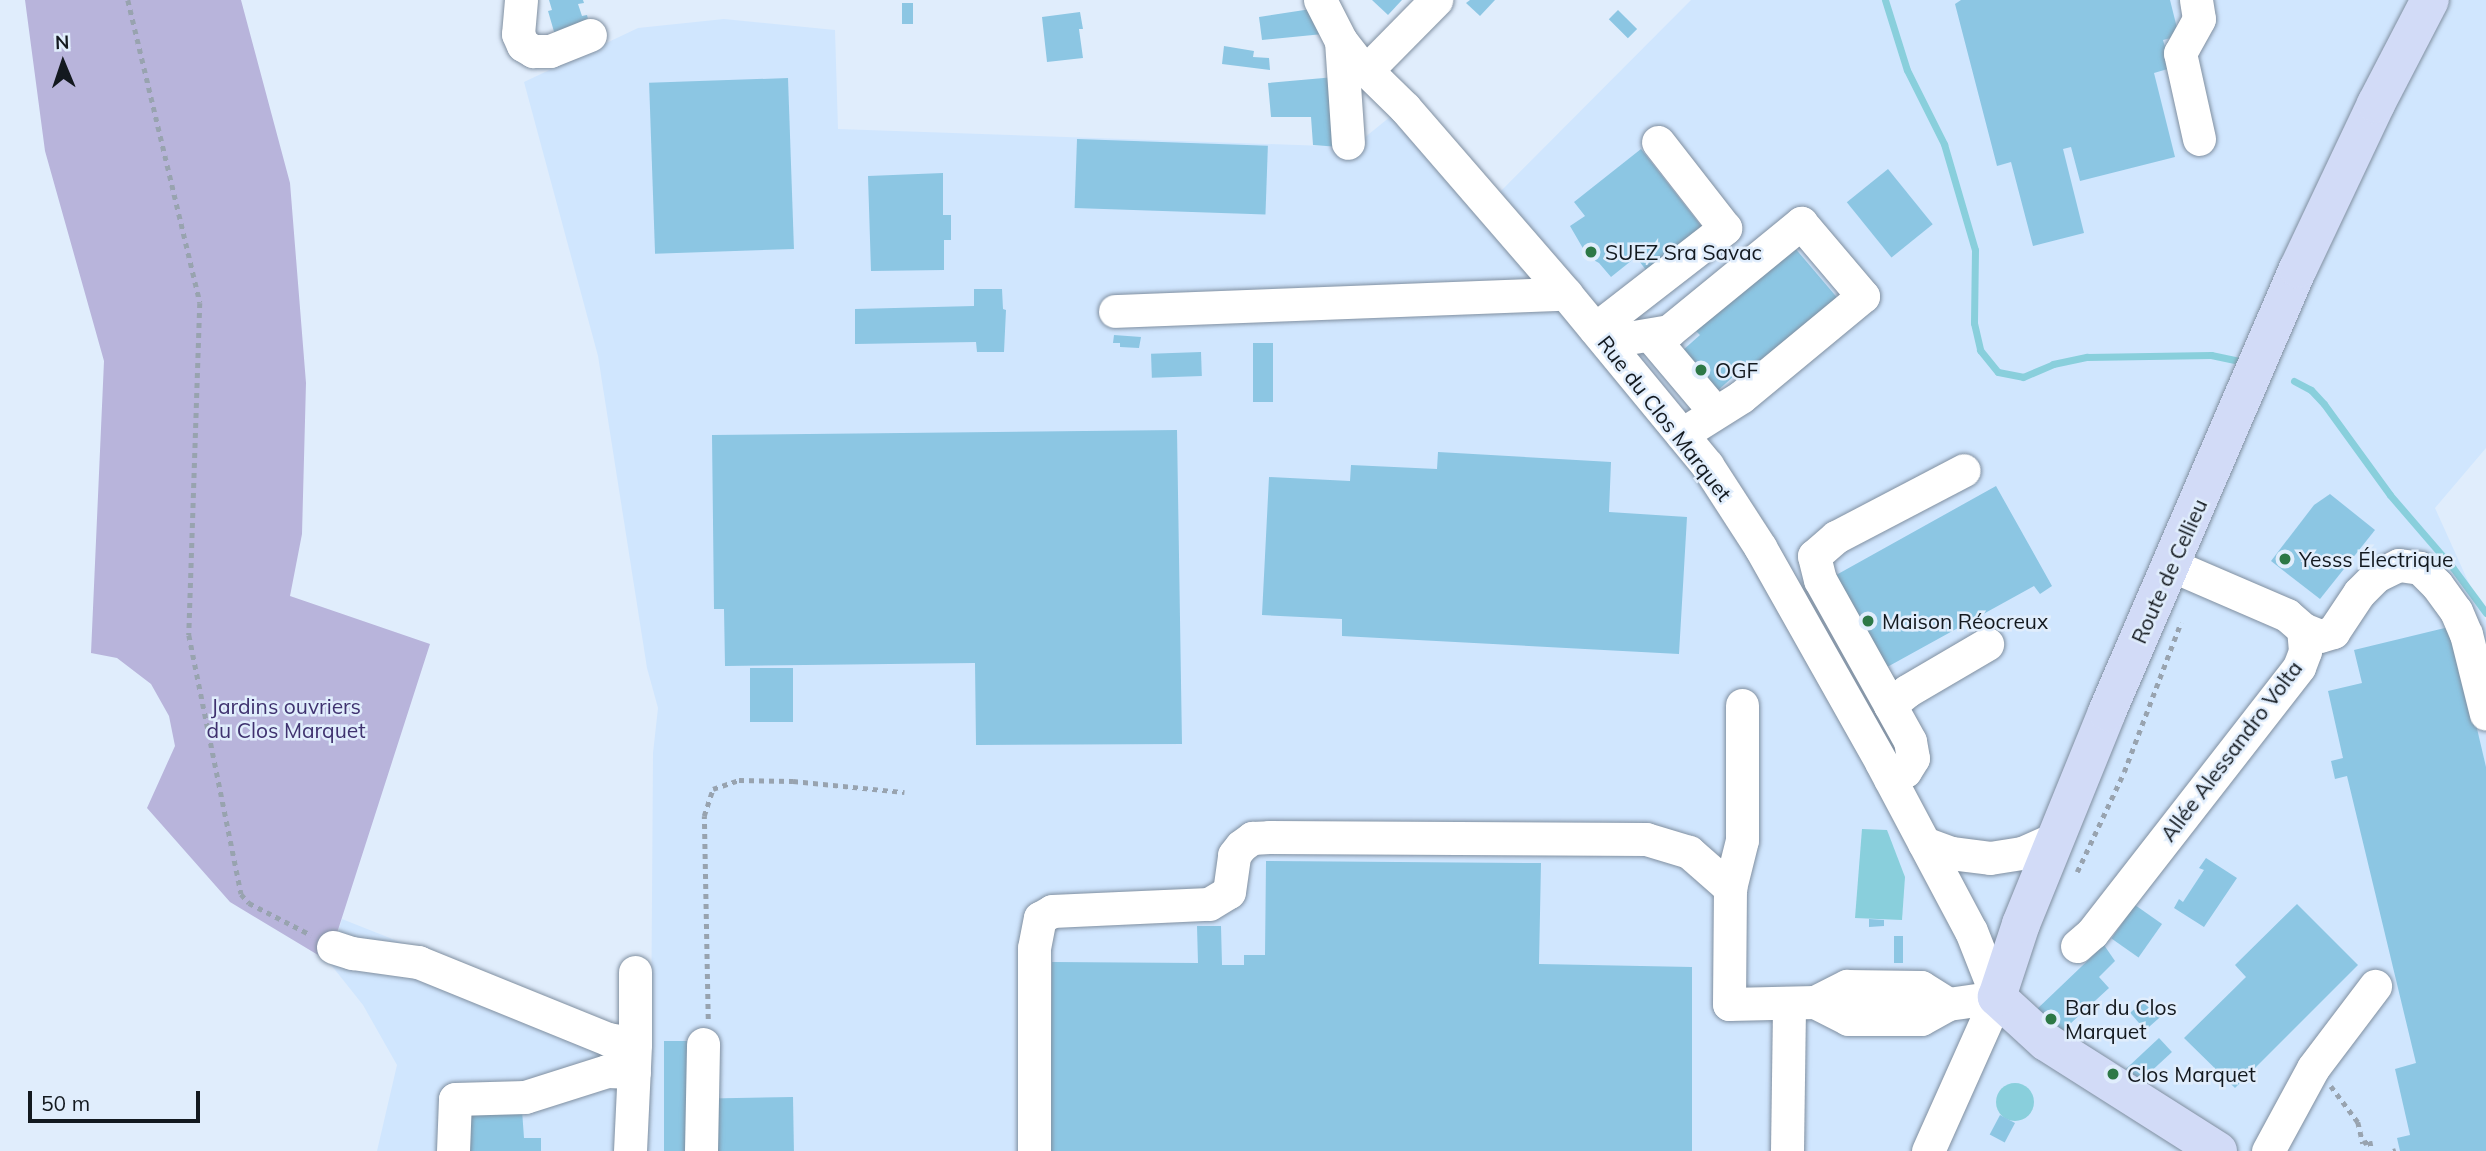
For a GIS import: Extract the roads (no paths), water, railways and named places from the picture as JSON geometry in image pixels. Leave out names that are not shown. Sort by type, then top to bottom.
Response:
[{"type":"main road","name":"Route de Cellieu","points":[[1997,997],[2021,924],[2107,712],[2173,566],[2298,269],[2376,104],[2430,0]]},
{"type":"main road","points":[[1997,997],[2046,1042],[2218,1151]]},
{"type":"street","points":[[521,0],[518,34],[523,45],[533,51],[550,51],[590,35]]},
{"type":"street","points":[[1366,71],[1436,0]]},
{"type":"street","points":[[2196,0],[2199,19],[2180,53],[2199,139]]},
{"type":"street","points":[[1334,14],[1348,143]]},
{"type":"street","name":"Rue du Clos Marquet","points":[[1334,14],[1366,71],[1405,108],[1566,294],[1707,465],[1760,547],[1890,779],[1971,931],[1997,997]]},
{"type":"street","points":[[1604,340],[1725,228],[1658,142]]},
{"type":"street","points":[[1604,340],[1651,336],[1669,331],[1801,223],[1863,296],[1741,397],[1682,434]]},
{"type":"street","points":[[1115,311],[1566,294]]},
{"type":"street","points":[[1651,336],[1715,412]]},
{"type":"street","points":[[1890,779],[1905,771],[1913,758],[1910,741],[1820,580],[1814,556],[1836,537],[1964,470]]},
{"type":"street","points":[[2303,629],[2320,636],[2333,632],[2359,593],[2376,576],[2399,565],[2420,568],[2449,602],[2466,634],[2486,715]]},
{"type":"street","name":"Allée Alessandro Volta","points":[[2077,946],[2092,933],[2299,667],[2305,651],[2303,629],[2287,615],[2173,566]]},
{"type":"street","points":[[1890,705],[1907,691],[1987,644]]},
{"type":"street","points":[[1742,705],[1742,840],[1730,888],[1729,1004],[1802,1003],[1847,986],[1921,987],[1948,1003],[1997,997]]},
{"type":"street","points":[[1034,1151],[1034,948],[1040,918],[1052,911],[1209,904],[1229,892],[1234,855],[1241,846],[1252,838],[1269,837],[1646,839],[1689,852],[1730,888]]},
{"type":"street","points":[[1924,844],[1951,853],[1990,858],[2022,853],[2056,838]]},
{"type":"street","points":[[333,947],[352,953],[418,962],[608,1039],[635,1058]]},
{"type":"street","points":[[630,1151],[635,1058],[635,972]]},
{"type":"street","points":[[2268,1151],[2313,1068],[2375,986]]},
{"type":"street","name":"Route de Cellieu","points":[[1928,1151],[1997,997]]},
{"type":"street","points":[[1787,1151],[1802,1003]]},
{"type":"street","points":[[701,1151],[703,1044]]},
{"type":"street","points":[[453,1151],[455,1099],[525,1097],[607,1071],[635,1058]]},
{"type":"waterway","points":[[1885,0],[1907,70],[1944,144],[1975,250],[1974,323],[1980,350],[1998,372],[2023,377],[2053,364],[2087,357],[2211,355],[2239,361]]},
{"type":"waterway","points":[[2294,381],[2311,390],[2324,404],[2390,495],[2453,568],[2486,613]]},
{"type":"place","name":"SUEZ Sra Savac","points":[[1591,252]]},
{"type":"place","name":"OGF","points":[[1701,370]]},
{"type":"place","name":"Yesss Électrique","points":[[2285,559]]},
{"type":"place","name":"Maison Réocreux","points":[[1868,621]]},
{"type":"place","name":"Bar du Clos Marquet","points":[[2051,1019]]},
{"type":"place","name":"Clos Marquet","points":[[2113,1074]]},
{"type":"park label","name":"Jardins ouvriers du Clos Marquet","points":[[286,718]]}]
